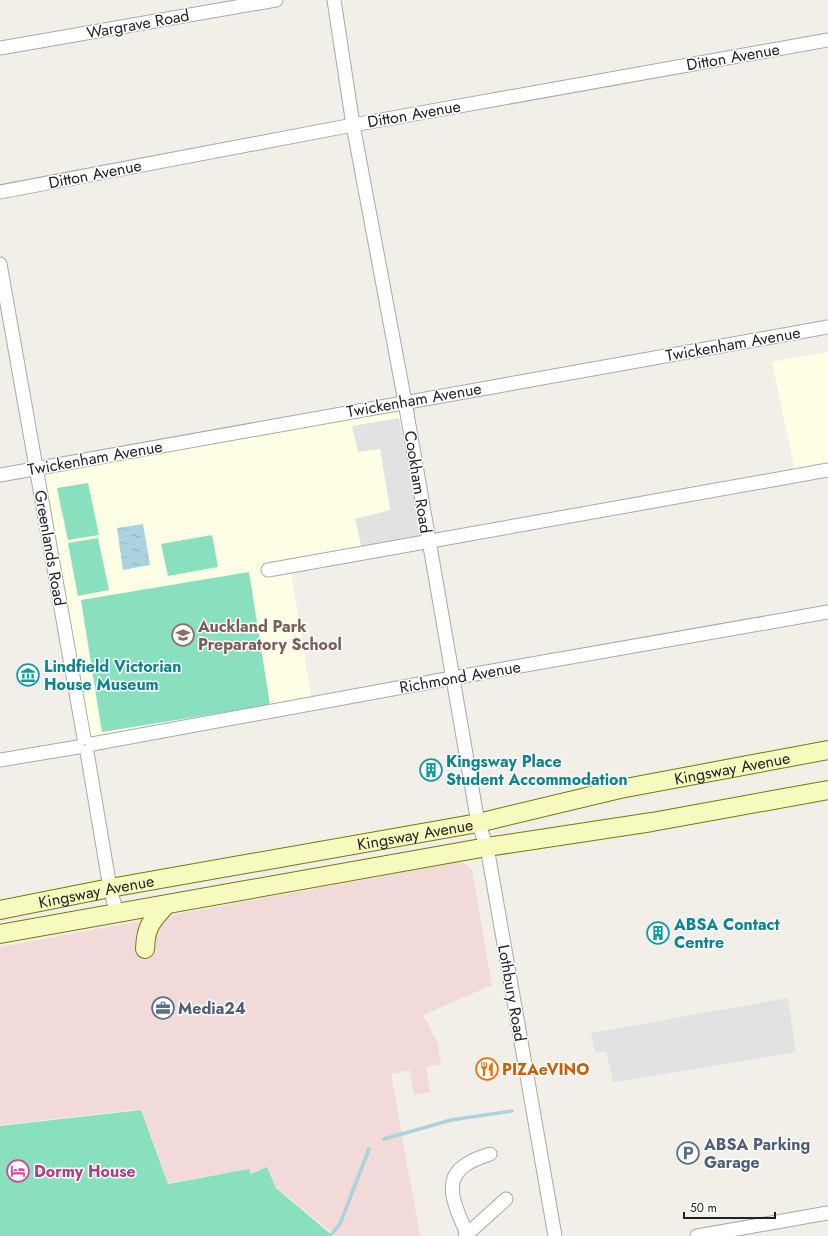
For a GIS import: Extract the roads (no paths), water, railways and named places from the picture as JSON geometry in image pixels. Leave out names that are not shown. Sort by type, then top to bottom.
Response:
[{"type":"main road","name":"Kingsway Avenue","points":[[0,910],[110,888],[478,823],[620,789],[828,750]]},
{"type":"main road","name":"Kingsway Avenue","points":[[0,934],[487,847],[644,823],[828,790]]},
{"type":"main road","points":[[144,950],[145,933],[154,918],[166,904]]},
{"type":"street","name":"Wargrave Road","points":[[0,48],[276,0]]},
{"type":"street","name":"Cookham Road","points":[[334,0],[353,125],[405,402],[428,542],[478,823]]},
{"type":"street","name":"Ditton Avenue","points":[[0,192],[353,125],[828,40]]},
{"type":"street","name":"Greenlands Road","points":[[0,264],[110,888],[117,914]]},
{"type":"street","name":"Twickenham Avenue","points":[[0,475],[828,327]]},
{"type":"street","points":[[268,570],[828,470]]},
{"type":"street","name":"Richmond Avenue","points":[[0,760],[828,612]]},
{"type":"street","name":"Lothbury Road","points":[[478,823],[487,847],[555,1236]]},
{"type":"street","points":[[490,1154],[466,1164],[454,1178],[452,1185],[453,1200],[466,1235],[506,1199]]},
{"type":"street","points":[[698,1236],[828,1213]]},
{"type":"water","points":[[143,524],[150,565],[123,570],[117,528]]},
{"type":"waterway","points":[[384,1139],[451,1120],[512,1111]]},
{"type":"waterway","points":[[330,1236],[340,1224],[369,1149]]},
{"type":"place","name":"Auckland Park Preparatory School","points":[[183,635]]},
{"type":"place","name":"Lindfield Victorian House Museum","points":[[28,675]]},
{"type":"place","name":"Kingsway Place Student Accommodation","points":[[431,770]]},
{"type":"place","name":"ABSA Contact Centre","points":[[658,933]]},
{"type":"place","name":"Media24","points":[[163,1008]]},
{"type":"place","name":"PIZAeVINO","points":[[487,1069]]},
{"type":"place","name":"ABSA Parking Garage","points":[[688,1153]]},
{"type":"place","name":"Dormy House","points":[[18,1171]]}]
